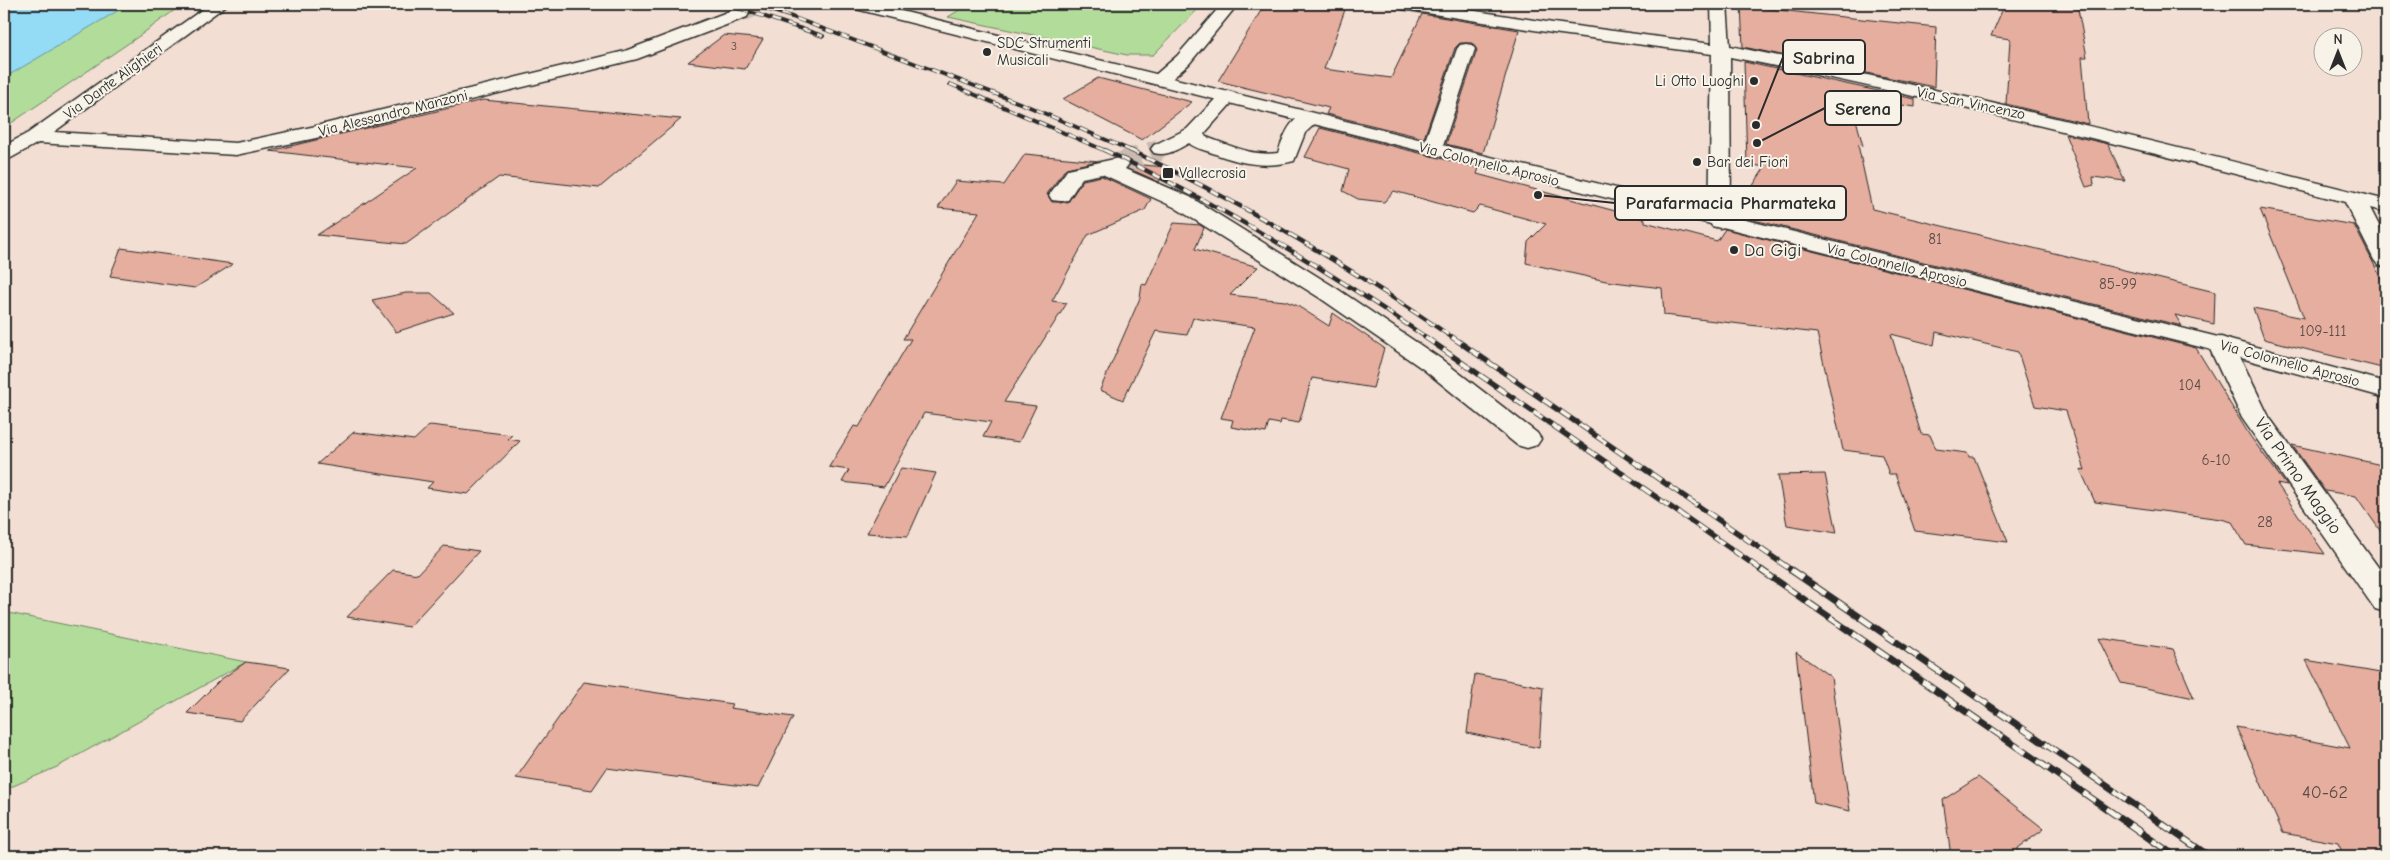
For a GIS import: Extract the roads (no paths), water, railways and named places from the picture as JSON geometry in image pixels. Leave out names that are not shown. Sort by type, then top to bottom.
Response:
[{"type":"street","name":"Via Dante Alighieri","points":[[4,154],[35,137],[220,4]]},
{"type":"street","name":"Via Colonnello Aprosio","points":[[854,4],[1432,150],[2221,345],[2386,390]]},
{"type":"street","points":[[1160,80],[1183,60],[1230,4]]},
{"type":"street","name":"Via San Vincenzo","points":[[1402,4],[1660,42],[1721,60],[2047,120],[2386,206]]},
{"type":"street","points":[[1719,4],[1721,60],[1720,221]]},
{"type":"street","name":"Via Alessandro Manzoni","points":[[35,137],[236,149],[316,132],[631,55],[741,13]]},
{"type":"street","points":[[1432,150],[1466,49]]},
{"type":"street","points":[[1161,149],[1194,133],[1228,97]]},
{"type":"street","points":[[1194,133],[1198,141],[1255,159],[1274,161],[1287,157],[1296,130],[1310,119]]},
{"type":"street","points":[[1060,195],[1076,173],[1112,165],[1182,202],[1328,293],[1432,364],[1527,439]]},
{"type":"street","points":[[2354,199],[2386,260]]},
{"type":"street","name":"Via Primo Maggio","points":[[2221,345],[2256,418],[2386,601]]},
{"type":"water","points":[[4,4],[129,4],[4,78]]},
{"type":"tunnel","points":[[741,13],[764,4]]},
{"type":"tunnel","points":[[1156,151],[1161,149]]},
{"type":"tunnel","points":[[1119,164],[1159,150]]},
{"type":"railway","points":[[726,4],[823,36]]},
{"type":"railway","points":[[751,4],[792,17],[1025,105],[1132,151]]},
{"type":"railway","points":[[950,84],[1106,151]]},
{"type":"railway","points":[[1104,150],[1188,192],[1269,237],[1349,286],[1427,338]]},
{"type":"railway","points":[[1130,150],[1214,192],[1295,237],[1375,286],[1453,338]]},
{"type":"railway","points":[[1425,337],[1763,571]]},
{"type":"railway","points":[[1452,337],[1793,571]]},
{"type":"railway","points":[[1761,570],[2175,856]]},
{"type":"railway","points":[[1791,570],[2209,856]]},
{"type":"place","name":"SDC Strumenti Musicali","points":[[987,52]]},
{"type":"place","name":"Li Otto Luoghi","points":[[1754,81]]},
{"type":"place","name":"Sabrina","points":[[1756,125]]},
{"type":"place","name":"Serena","points":[[1757,143]]},
{"type":"place","name":"Bar dei Fiori","points":[[1697,162]]},
{"type":"place","name":"Vallecrosia","points":[[1168,173]]},
{"type":"place","name":"Parafarmacia Pharmateka","points":[[1538,195]]},
{"type":"place","name":"Da Gigi","points":[[1734,250]]}]
